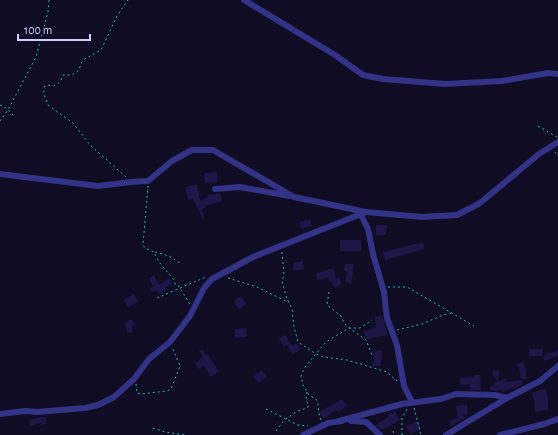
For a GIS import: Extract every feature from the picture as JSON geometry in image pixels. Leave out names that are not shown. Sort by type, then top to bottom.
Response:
[{"type":"street","points":[[244,0],[335,55],[364,75],[382,79],[445,84],[502,81],[548,73],[558,74]]},
{"type":"street","points":[[215,189],[240,187],[294,197],[363,214],[422,217],[457,215],[480,204],[539,154],[558,142]]},
{"type":"street","points":[[0,174],[98,186],[148,181],[172,161],[192,150],[213,150],[294,197]]},
{"type":"street","points":[[0,414],[84,408],[98,405],[114,396],[135,378],[149,359],[170,342],[182,328],[204,288],[212,279],[253,257],[363,214]]},
{"type":"street","points":[[363,214],[382,286],[387,318],[397,344],[404,386],[412,402]]},
{"type":"street","points":[[446,435],[507,398],[540,381],[558,366]]},
{"type":"street","points":[[303,435],[328,423],[412,402],[441,399],[456,394],[495,395],[507,398]]},
{"type":"street","points":[[500,435],[558,419]]},
{"type":"street","points":[[340,421],[358,420],[366,422],[380,435]]},
{"type":"path","points":[[0,121],[8,110],[36,57],[48,12],[49,0]]},
{"type":"path","points":[[128,0],[117,16],[100,50],[83,60],[78,71],[72,75],[63,75],[58,84],[46,86],[43,89],[48,105],[73,123],[90,145],[131,182]]},
{"type":"path","points":[[0,105],[14,116]]},
{"type":"path","points":[[538,126],[558,137]]},
{"type":"path","points":[[148,181],[143,245],[145,248],[169,256],[180,263]]},
{"type":"path","points":[[280,246],[284,275],[282,281],[288,302],[292,309],[294,327],[298,342],[316,354],[333,359],[347,360],[387,372],[404,386]]},
{"type":"path","points":[[154,252],[167,273],[174,280],[175,284],[178,285],[193,310]]},
{"type":"path","points":[[222,274],[226,277],[276,295],[288,302]]},
{"type":"path","points":[[157,298],[210,277]]},
{"type":"path","points":[[382,286],[390,288],[407,287],[474,326]]},
{"type":"path","points":[[329,292],[327,305],[341,316],[344,324],[366,340],[372,355]]},
{"type":"path","points":[[392,332],[422,324],[443,315],[452,313]]},
{"type":"path","points":[[266,409],[298,424],[319,428],[317,400],[309,395],[303,385],[301,376],[305,367],[326,342],[349,328],[360,328],[372,320]]},
{"type":"path","points":[[135,378],[137,393],[159,392],[171,389],[180,366],[170,342]]},
{"type":"path","points":[[276,431],[280,423],[299,410],[304,410],[309,406],[306,399],[307,391]]},
{"type":"path","points":[[402,435],[402,418],[412,402]]},
{"type":"path","points":[[412,402],[421,435]]},
{"type":"path","points":[[153,428],[165,432],[185,435]]},
{"type":"path","points":[[393,431],[394,435]]},
{"type":"building","points":[[217,172],[218,182],[205,183],[204,173]]},
{"type":"building","points":[[197,184],[200,201],[208,197],[207,195],[220,193],[222,201],[205,206],[206,208],[202,209],[204,220],[193,199],[188,200],[185,187]]},
{"type":"building","points":[[310,219],[312,226],[301,229],[299,222]]},
{"type":"building","points":[[376,225],[387,225],[386,235],[376,235]]},
{"type":"building","points":[[340,240],[361,240],[361,251],[340,251]]},
{"type":"building","points":[[423,242],[425,249],[385,260],[383,252]]},
{"type":"building","points":[[303,261],[304,269],[294,271],[293,263]]},
{"type":"building","points":[[345,264],[354,264],[351,284],[345,282],[347,271],[344,271]]},
{"type":"building","points":[[328,269],[334,269],[336,279],[339,278],[342,284],[335,288],[331,281],[329,282],[328,278],[317,280],[316,273]]},
{"type":"building","points":[[154,275],[159,285],[169,278],[172,283],[159,295],[157,290],[152,293],[149,289],[153,286],[149,278]]},
{"type":"building","points":[[134,294],[138,302],[128,307],[124,300]]},
{"type":"building","points":[[238,297],[241,297],[247,304],[239,309],[235,305],[235,301]]},
{"type":"building","points":[[382,315],[388,335],[366,339],[364,331],[376,328],[375,317]]},
{"type":"building","points":[[131,319],[136,324],[132,326],[133,332],[127,333],[125,323]]},
{"type":"building","points":[[246,328],[247,337],[235,338],[234,329]]},
{"type":"building","points":[[285,335],[292,346],[296,343],[301,349],[293,354],[287,345],[284,347],[279,338]]},
{"type":"building","points":[[202,349],[206,355],[208,354],[219,372],[211,377],[204,366],[198,369],[195,363],[203,357],[199,351]]},
{"type":"building","points":[[529,349],[543,349],[543,356],[529,356]]},
{"type":"building","points":[[382,350],[381,366],[372,366],[372,362],[374,362],[373,351]]},
{"type":"building","points":[[558,350],[558,356],[544,361],[543,357],[545,356],[543,355]]},
{"type":"building","points":[[523,362],[526,370],[526,379],[521,379],[519,367],[517,367],[516,364]]},
{"type":"building","points":[[261,370],[267,377],[258,383],[253,377]]},
{"type":"building","points":[[493,370],[499,371],[498,381],[506,378],[507,382],[522,380],[522,385],[502,392],[501,389],[497,391],[490,390],[489,388],[497,382],[495,376],[492,376]]},
{"type":"building","points":[[474,375],[480,375],[481,390],[470,390],[470,384],[460,385],[460,378],[474,377]]},
{"type":"building","points":[[545,388],[548,397],[548,410],[535,412],[535,403],[532,393]]},
{"type":"building","points":[[342,399],[347,406],[338,412],[336,410],[324,419],[319,412]]},
{"type":"building","points":[[467,404],[468,414],[463,415],[465,418],[451,426],[450,420],[458,418],[456,406]]},
{"type":"building","points":[[395,411],[400,420],[382,430],[375,425],[389,417],[387,415]]},
{"type":"building","points":[[46,417],[46,424],[41,425],[41,423],[30,426],[29,420]]},
{"type":"building","points":[[418,421],[421,429],[410,434],[406,426]]}]
